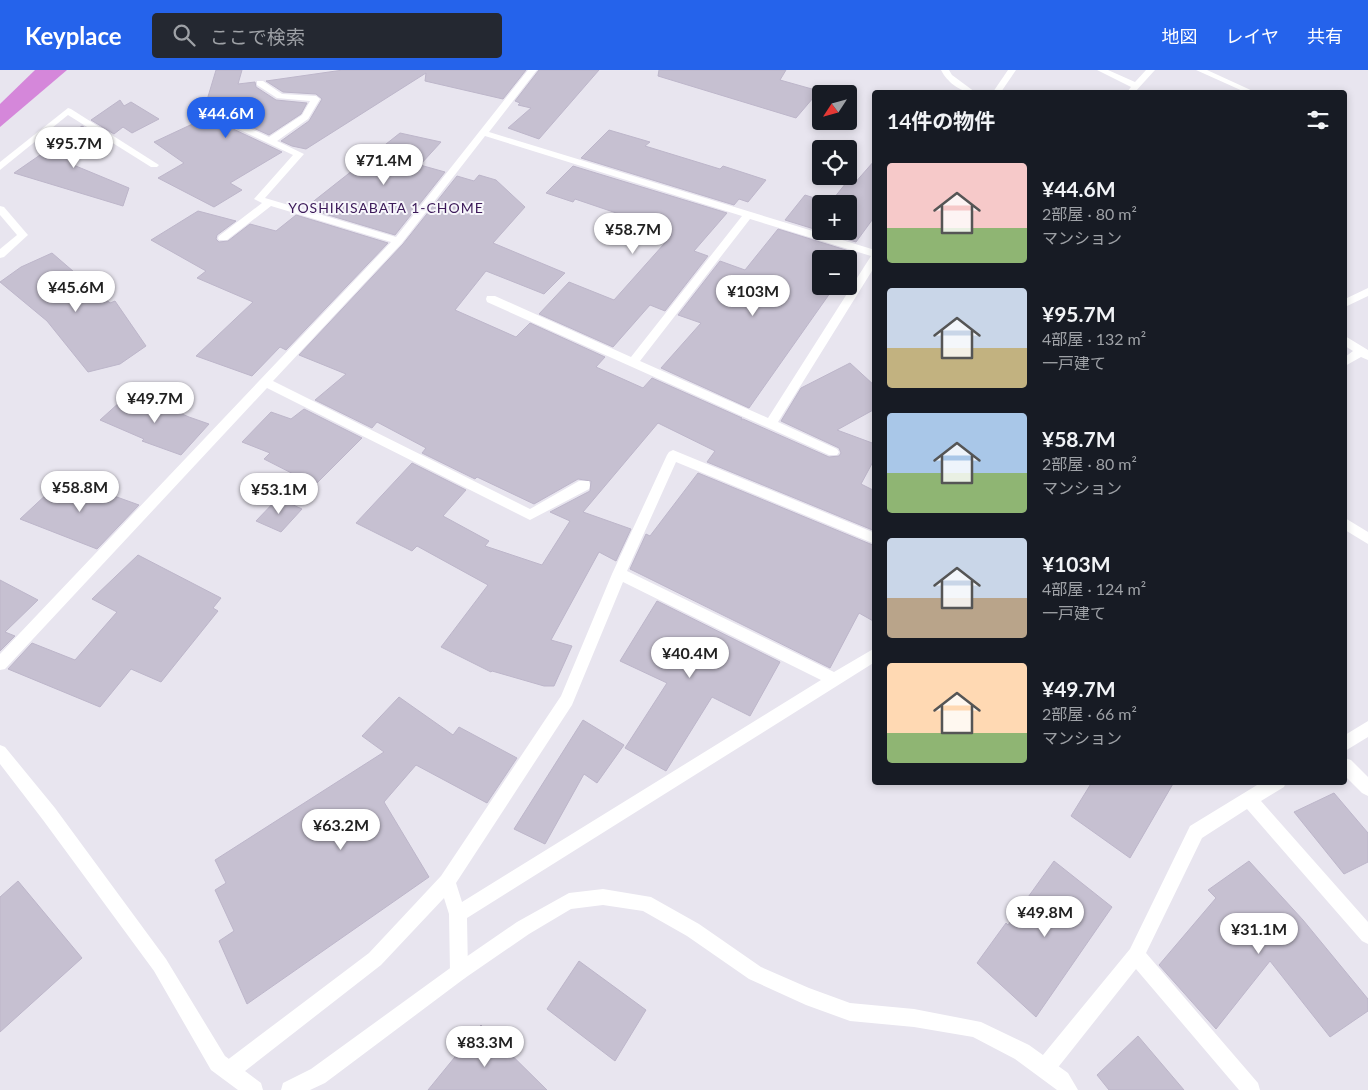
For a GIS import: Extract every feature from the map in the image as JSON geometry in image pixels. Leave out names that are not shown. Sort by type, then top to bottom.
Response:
[{"type":"street","points":[[0,664],[398,241],[533,70]]},
{"type":"street","points":[[945,70],[949,77],[968,90]]},
{"type":"street","points":[[998,90],[1012,70]]},
{"type":"street","points":[[1102,70],[1133,89],[1151,70]]},
{"type":"street","points":[[1200,70],[1246,90]]},
{"type":"street","points":[[260,83],[280,96],[316,99],[306,118],[270,141]]},
{"type":"street","points":[[0,167],[68,111],[154,165]]},
{"type":"street","points":[[237,126],[299,154],[260,199],[398,241]]},
{"type":"street","points":[[484,133],[872,253]]},
{"type":"street","points":[[223,238],[270,202]]},
{"type":"street","points":[[0,209],[22,235],[0,255]]},
{"type":"street","points":[[632,362],[748,215]]},
{"type":"street","points":[[770,424],[872,263]]},
{"type":"street","points":[[1347,302],[1368,292]]},
{"type":"street","points":[[491,299],[833,452]]},
{"type":"street","points":[[1347,341],[1365,354]]},
{"type":"street","points":[[1347,361],[1365,354]]},
{"type":"street","points":[[265,382],[530,515],[584,486]]},
{"type":"street","points":[[228,1071],[375,959],[447,882],[567,700],[619,574],[673,455],[872,537]]},
{"type":"street","points":[[1347,524],[1368,540]]},
{"type":"street","points":[[619,574],[834,679]]},
{"type":"street","points":[[458,914],[872,656]]},
{"type":"street","points":[[1347,743],[1368,728]]},
{"type":"street","points":[[0,752],[49,814],[160,965],[218,1063],[254,1090]]},
{"type":"street","points":[[1347,767],[1368,788]]},
{"type":"street","points":[[1045,1068],[1136,955],[1196,832],[1273,785]]},
{"type":"street","points":[[1249,799],[1368,934]]},
{"type":"street","points":[[447,882],[458,914],[459,972]]},
{"type":"street","points":[[290,1090],[318,1076],[459,972],[523,928],[568,901],[603,897],[645,903],[693,930],[755,973],[806,996],[850,1012],[914,1018],[975,1028],[1022,1052],[1061,1080],[1069,1090]]},
{"type":"street","points":[[1136,955],[1251,1090]]},
{"type":"shaded area","points":[[35,70],[67,70],[0,127],[0,104]]},
{"type":"building","points":[[216,70],[242,70],[238,84],[255,82],[256,87],[276,100],[307,103],[301,114],[269,135],[238,121],[231,124],[231,128],[282,152],[230,183],[242,190],[214,207],[158,178],[184,163],[154,142],[201,120]]},
{"type":"building","points":[[343,70],[526,70],[503,99],[425,81],[426,73],[306,149],[281,141],[309,121],[322,99],[316,94],[283,92],[266,81]]},
{"type":"building","points":[[539,70],[599,70],[539,139],[508,128],[531,108],[518,105],[520,103],[515,101]]},
{"type":"building","points":[[659,70],[786,70],[780,80],[812,89],[812,99],[796,118],[658,76]]},
{"type":"building","points":[[120,100],[124,106],[131,102],[159,119],[132,133],[123,127],[114,134],[91,120]]},
{"type":"building","points":[[82,126],[105,140],[71,164],[129,188],[123,206],[14,173]]},
{"type":"building","points":[[609,130],[650,142],[645,146],[720,169],[723,166],[766,180],[748,202],[739,199],[734,205],[581,158]]},
{"type":"building","points":[[400,133],[441,142],[420,165],[445,172],[395,235],[305,208]]},
{"type":"building","points":[[872,163],[872,220],[856,242],[850,240],[857,240],[857,195],[836,195],[844,185],[857,185],[857,180]]},
{"type":"building","points":[[573,166],[727,213],[694,251],[708,256],[665,311],[650,305],[613,347],[539,314],[569,282],[614,300],[672,235],[637,223],[640,221],[575,199],[573,202],[546,193]]},
{"type":"building","points":[[479,175],[496,180],[525,207],[493,243],[565,273],[544,294],[486,271],[455,310],[516,337],[530,323],[605,357],[596,367],[643,388],[652,378],[742,418],[741,420],[743,419],[829,457],[839,456],[841,453],[839,448],[781,421],[801,388],[850,363],[872,383],[872,411],[837,430],[872,443],[872,464],[861,484],[872,490],[872,530],[707,462],[715,451],[658,423],[583,512],[631,529],[616,561],[599,552],[551,640],[572,646],[554,686],[544,686],[491,672],[441,647],[488,585],[417,546],[412,551],[356,523],[412,463],[466,490],[443,516],[489,541],[485,546],[542,565],[570,521],[550,512],[590,491],[591,481],[578,479],[534,504],[477,477],[475,479],[422,453],[426,448],[377,422],[372,428],[315,400],[346,374],[299,355],[403,244],[457,176],[474,181]]},
{"type":"building","points":[[805,195],[812,197],[812,228],[785,220]]},
{"type":"building","points":[[198,211],[236,221],[217,235],[216,239],[219,242],[228,241],[250,224],[276,231],[296,215],[388,243],[286,350],[280,347],[252,376],[196,356],[253,302],[197,278],[206,271],[151,240]]},
{"type":"building","points":[[778,229],[846,250],[812,250],[812,295],[829,295],[749,408],[661,368],[701,323],[678,315],[720,261],[745,270]]},
{"type":"building","points":[[52,253],[110,303],[115,301],[146,346],[120,364],[88,372],[47,321],[0,282],[21,267]]},
{"type":"building","points":[[131,392],[209,424],[181,455],[142,441],[144,439],[100,420]]},
{"type":"building","points":[[304,409],[362,438],[315,485],[264,459],[270,453],[242,442],[271,412],[291,419]]},
{"type":"building","points":[[698,473],[872,545],[872,620],[859,613],[830,668],[630,569],[646,534],[650,536]]},
{"type":"building","points":[[64,478],[139,505],[97,549],[20,519]]},
{"type":"building","points":[[278,498],[302,509],[281,532],[256,521]]},
{"type":"building","points":[[138,555],[221,598],[213,608],[218,611],[161,682],[131,669],[100,707],[8,669],[32,643],[75,660],[117,612],[92,599]]},
{"type":"building","points":[[0,580],[38,600],[5,632],[15,636],[0,651]]},
{"type":"building","points":[[657,601],[780,662],[750,716],[712,697],[666,771],[625,748],[667,683],[620,661]]},
{"type":"building","points":[[399,697],[453,735],[459,727],[517,758],[487,803],[416,765],[384,802],[429,877],[247,1004],[219,941],[234,931],[215,890],[226,883],[215,860],[384,752],[362,736]]},
{"type":"building","points":[[583,720],[624,745],[597,783],[584,774],[545,844],[514,829]]},
{"type":"building","points":[[1090,785],[1172,785],[1130,858],[1071,816]]},
{"type":"building","points":[[1334,793],[1368,833],[1368,862],[1344,874],[1294,812]]},
{"type":"building","points":[[1054,861],[1112,907],[1036,1017],[977,963],[1006,923],[1008,925]]},
{"type":"building","points":[[1249,861],[1303,920],[1368,999],[1368,1011],[1330,1037],[1270,961],[1216,1029],[1159,965],[1216,898],[1208,890]]},
{"type":"building","points":[[18,881],[82,958],[0,1032],[0,897]]},
{"type":"building","points":[[579,961],[646,1010],[615,1061],[547,1009]]},
{"type":"building","points":[[481,1025],[547,1090],[428,1090]]},
{"type":"building","points":[[1138,1036],[1184,1090],[1109,1090],[1097,1075]]},
{"type":"district","name":"YOSHIKISABATA 1-CHOME","points":[[386,208]]}]
